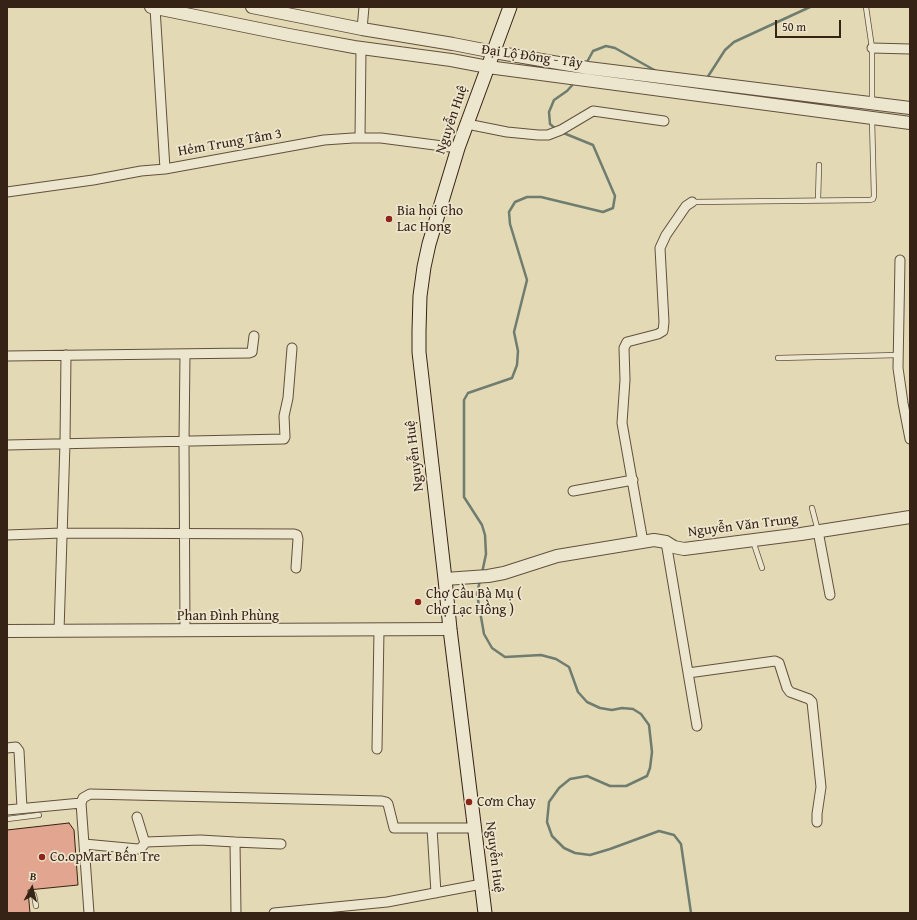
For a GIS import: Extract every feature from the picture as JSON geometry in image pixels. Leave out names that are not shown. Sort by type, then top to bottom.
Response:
[{"type":"main road","name":"Nguyễn Huệ","points":[[485,913],[450,629],[419,352],[419,331],[424,267],[458,148],[510,7]]},
{"type":"street","name":"Đại Lộ Đông - Tây","points":[[153,7],[361,48],[450,60],[488,67],[910,123]]},
{"type":"street","points":[[153,7],[165,169]]},
{"type":"street","name":"Đại Lộ Đông - Tây","points":[[252,7],[362,29],[583,67],[910,108]]},
{"type":"street","points":[[362,29],[364,7]]},
{"type":"street","points":[[360,138],[361,48]]},
{"type":"street","points":[[872,48],[910,49]]},
{"type":"street","points":[[467,124],[513,133],[548,135],[561,130],[593,111],[664,122]]},
{"type":"street","name":"Hẻm Trung Tâm 3","points":[[7,192],[93,180],[141,171],[165,169],[324,140],[381,138],[458,148]]},
{"type":"street","points":[[643,542],[622,423],[625,380],[625,344],[658,334],[663,331],[664,322],[660,248],[666,235],[686,206],[692,202]]},
{"type":"street","points":[[900,260],[898,368],[910,439]]},
{"type":"street","points":[[7,356],[249,353],[252,352],[254,336]]},
{"type":"street","points":[[7,445],[284,439],[284,416],[288,398],[292,348]]},
{"type":"street","points":[[185,354],[185,631]]},
{"type":"street","points":[[59,631],[65,443],[66,355]]},
{"type":"street","points":[[573,491],[633,480]]},
{"type":"street","name":"Nguyễn Văn Trung","points":[[445,579],[488,576],[504,573],[556,556],[654,540],[666,542],[680,549],[910,517]]},
{"type":"street","points":[[818,531],[830,595]]},
{"type":"street","points":[[7,535],[62,533],[296,534],[298,539],[296,568]]},
{"type":"street","points":[[666,542],[698,726]]},
{"type":"street","name":"Phan Đình Phùng","points":[[7,631],[450,629]]},
{"type":"street","points":[[377,749],[380,630]]},
{"type":"street","points":[[688,673],[775,661],[779,663],[790,692],[809,699],[812,702],[821,786],[817,822]]},
{"type":"street","points":[[7,748],[16,747],[20,751],[22,808]]},
{"type":"street","points":[[89,913],[81,804],[83,798],[90,794],[382,801],[388,804],[394,828],[474,828]]},
{"type":"street","points":[[7,810],[81,804]]},
{"type":"street","points":[[137,817],[144,840],[146,842]]},
{"type":"street","points":[[432,828],[436,893]]},
{"type":"street","points":[[84,844],[138,849],[141,848],[146,842],[200,840],[281,844]]},
{"type":"street","points":[[235,842],[236,913]]},
{"type":"street","points":[[274,913],[387,902],[482,884]]},
{"type":"lane","points":[[866,7],[872,48],[872,103]]},
{"type":"lane","points":[[692,202],[873,199],[872,118]]},
{"type":"lane","points":[[818,200],[819,165]]},
{"type":"lane","points":[[778,358],[898,356]]},
{"type":"lane","points":[[812,508],[818,531]]},
{"type":"lane","points":[[753,539],[762,568]]},
{"type":"lane","points":[[7,819],[40,815]]},
{"type":"lane","points":[[34,895],[36,906]]},
{"type":"building","name":"Co.opMart Bến Tre","points":[[69,823],[74,830],[78,885],[28,890],[30,913],[7,913],[7,830]]},
{"type":"waterway","points":[[707,78],[725,50],[734,42],[810,7]]},
{"type":"waterway","points":[[586,64],[593,51],[606,46],[615,48],[656,71]]},
{"type":"waterway","points":[[557,130],[550,124],[549,112],[554,100],[567,91],[575,82]]},
{"type":"waterway","points":[[482,573],[486,554],[485,535],[482,525],[464,497],[464,400],[468,393],[512,378],[517,365],[518,351],[514,332],[527,280],[510,224],[509,212],[515,202],[527,197],[541,197],[603,212],[613,208],[615,196],[593,145],[561,132]]},
{"type":"waterway","points":[[480,580],[477,594],[484,634],[492,648],[505,657],[541,655],[556,659],[569,667],[578,692],[587,702],[600,708],[612,710],[622,708],[633,709],[641,714],[649,725],[652,752],[650,768],[647,776],[626,786],[610,786],[587,776],[570,779],[559,788],[549,802],[547,822],[552,836],[564,848],[575,853],[590,855],[659,831],[674,835],[681,844],[691,913]]},
{"type":"place","name":"Bia hoi Cho Lac Hong","points":[[389,219]]},
{"type":"place","name":"Chợ Cầu Bà Mụ ( Chợ Lạc Hồng )","points":[[418,602]]},
{"type":"place","name":"Cơm Chay","points":[[469,802]]},
{"type":"place","name":"Co.opMart Bến Tre","points":[[42,857]]}]
